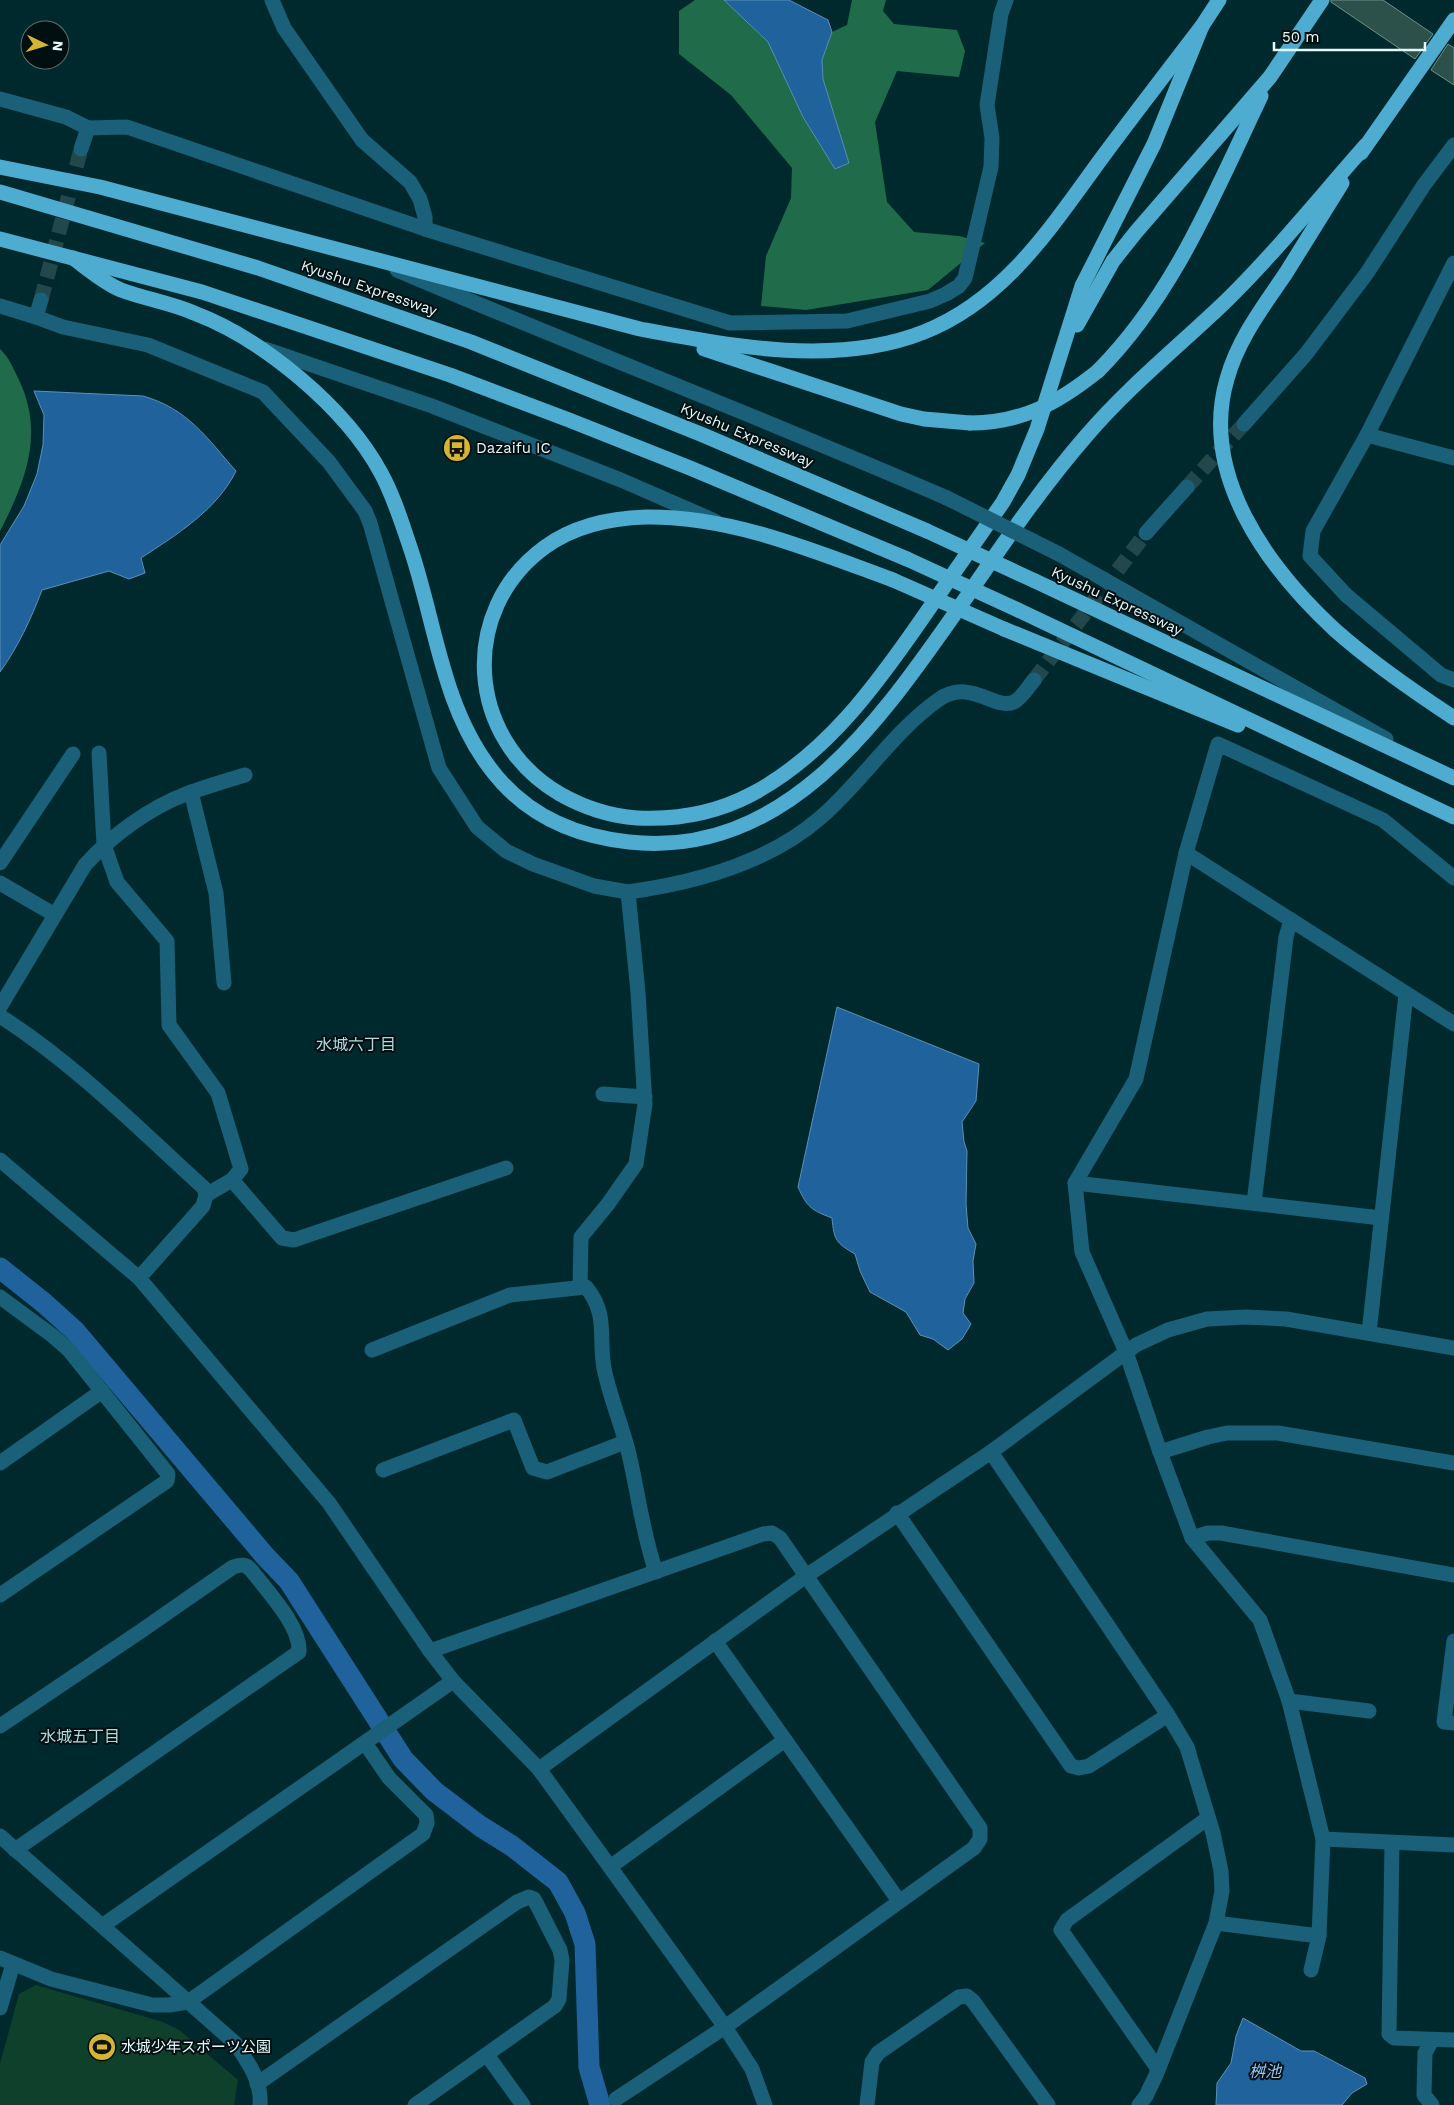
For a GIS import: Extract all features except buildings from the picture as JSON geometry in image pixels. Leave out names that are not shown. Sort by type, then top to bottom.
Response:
[{"type":"highway","points":[[640,329],[715,344],[796,351],[828,350],[894,341],[923,332],[955,317],[982,300],[1007,279],[1028,257],[1220,0]]},
{"type":"highway","points":[[1322,0],[1270,77],[1113,261],[1077,325],[1057,370],[1018,475],[1003,502],[879,679],[863,700],[811,753],[781,776],[750,795],[717,809],[687,816],[625,817],[597,811],[545,785],[524,766],[507,745],[493,718],[486,692],[485,662],[488,631],[498,604],[511,581],[527,562],[546,546],[570,532],[617,519],[646,517],[702,522],[730,527],[806,548],[893,580],[1004,628],[1102,670],[1388,786]]},
{"type":"highway","points":[[1454,20],[1366,144],[1250,326],[1236,353],[1227,379],[1222,405],[1221,430],[1229,480],[1238,502],[1250,525],[1286,577],[1336,630],[1371,659],[1454,718]]},
{"type":"highway","points":[[1057,370],[1082,286],[1150,153],[1202,26]]},
{"type":"highway","points":[[0,167],[100,187],[640,329],[775,371],[901,414],[924,419],[991,423],[1011,420],[1034,412],[1058,400],[1098,371],[1135,330],[1157,299],[1178,264],[1270,77]]},
{"type":"highway","points":[[73,258],[118,288],[197,314],[257,346],[282,364],[336,412],[359,440],[380,472],[397,508],[412,552],[458,712],[473,744],[490,770],[509,791],[532,811],[557,824],[586,835],[614,841],[646,844],[676,842],[707,838],[734,830],[763,816],[787,802],[835,764],[861,737],[909,679],[1035,500],[1086,436],[1132,388],[1248,279],[1366,144]]},
{"type":"highway","name":"Kyushu Expressway","points":[[0,192],[258,268],[471,342],[703,435],[927,531],[1453,778]]},
{"type":"highway","points":[[0,239],[202,292],[450,375],[680,464],[907,559],[1454,817]]},
{"type":"street","points":[[272,0],[284,28],[362,140],[410,182],[420,199],[425,217],[425,230]]},
{"type":"street","points":[[0,99],[66,117],[88,128],[127,127],[425,230],[730,323],[847,321],[930,301],[959,286],[965,278],[991,167],[992,138],[987,105],[1001,14],[1006,0]]},
{"type":"street","points":[[81,148],[88,128]]},
{"type":"street","points":[[1244,424],[1306,354],[1367,273],[1424,185],[1454,145]]},
{"type":"street","points":[[371,258],[522,324],[842,452],[948,498],[1059,554],[1453,778]]},
{"type":"street","points":[[1454,263],[1367,435],[1313,531],[1310,556],[1346,595],[1441,675],[1454,680]]},
{"type":"street","points":[[36,317],[41,300]]},
{"type":"street","points":[[0,306],[63,327],[148,345],[263,392],[328,462],[365,511],[440,768],[478,826],[506,851],[533,864],[594,886],[628,892],[698,879],[765,854],[790,840],[820,818],[915,718],[938,700],[956,691],[969,692],[1004,703],[1012,703],[1018,699],[1034,680]]},
{"type":"street","points":[[257,346],[432,406],[622,480],[730,527]]},
{"type":"street","points":[[1367,435],[1454,458]]},
{"type":"street","points":[[1146,533],[1187,487]]},
{"type":"street","points":[[1311,1970],[1319,1936],[1323,1839],[1289,1701],[1260,1620],[1192,1538],[1126,1352],[1082,1252],[1075,1183],[1136,1078],[1186,853],[1218,744],[1383,820],[1454,878]]},
{"type":"street","points":[[99,753],[104,845],[117,882],[167,941],[169,1025],[218,1094],[241,1169],[232,1180],[206,1195]]},
{"type":"street","points":[[0,863],[73,754]]},
{"type":"street","points":[[0,1007],[85,865],[104,845],[134,822],[191,792],[245,775]]},
{"type":"street","points":[[191,792],[216,893],[224,983]]},
{"type":"street","points":[[1186,853],[1454,1024]]},
{"type":"street","points":[[0,883],[55,915]]},
{"type":"street","points":[[580,1287],[581,1236],[608,1204],[636,1164],[645,1097],[638,992],[628,892]]},
{"type":"street","points":[[1254,1203],[1286,937],[1291,920]]},
{"type":"street","points":[[1369,1333],[1406,994]]},
{"type":"street","points":[[0,1016],[23,1031],[86,1080],[204,1188],[206,1195],[203,1206],[139,1278]]},
{"type":"street","points":[[603,1094],[645,1097]]},
{"type":"street","points":[[0,1160],[139,1278],[328,1503],[430,1651],[453,1681],[539,1769],[725,2027],[752,2069],[765,2105]]},
{"type":"street","points":[[232,1180],[282,1238],[294,1240],[506,1168]]},
{"type":"street","points":[[1075,1183],[1382,1218]]},
{"type":"street","points":[[372,1350],[510,1295],[586,1287],[596,1298],[602,1319],[602,1358],[625,1442],[646,1544],[656,1572]]},
{"type":"street","points":[[0,1297],[69,1350],[168,1474],[167,1481],[0,1595]]},
{"type":"street","points":[[539,1769],[806,1576],[990,1452],[1136,1345],[1168,1330],[1207,1319],[1246,1317],[1286,1319],[1454,1348]]},
{"type":"street","points":[[0,1463],[102,1391]]},
{"type":"street","points":[[383,1470],[514,1420],[533,1468],[547,1472],[625,1442]]},
{"type":"street","points":[[1160,1452],[1227,1433],[1278,1433],[1454,1463]]},
{"type":"street","points":[[990,1452],[1168,1714],[1187,1747],[1221,1871],[1222,1891],[1216,1922],[1158,2069],[1146,2096],[1139,2105]]},
{"type":"street","points":[[897,1513],[1071,1766],[1079,1768],[1089,1766],[1168,1714]]},
{"type":"street","points":[[430,1651],[763,1534],[772,1533],[780,1538],[980,1828],[980,1839],[974,1848],[725,2027],[616,2099]]},
{"type":"street","points":[[1192,1538],[1208,1533],[1221,1533],[1454,1576]]},
{"type":"street","points":[[0,1726],[232,1567],[242,1564],[248,1566],[252,1571],[289,1620],[298,1638],[299,1652],[15,1850]]},
{"type":"street","points":[[1454,1640],[1444,1722],[1454,1723]]},
{"type":"street","points":[[715,1641],[899,1901]]},
{"type":"street","points":[[102,1926],[453,1681]]},
{"type":"street","points":[[1289,1701],[1369,1711]]},
{"type":"street","points":[[610,1867],[785,1740]]},
{"type":"street","points":[[0,2008],[6,1961],[51,1979],[152,2005],[188,2002],[424,1834],[427,1823],[426,1815],[388,1778],[365,1743]]},
{"type":"street","points":[[1158,2069],[1061,1930],[1067,1920],[1208,1818]]},
{"type":"street","points":[[0,1836],[235,2043],[253,2069],[260,2097],[260,2105]]},
{"type":"street","points":[[1323,1839],[1454,1845]]},
{"type":"street","points":[[1392,1843],[1389,2034],[1394,2038],[1454,2040]]},
{"type":"street","points":[[257,2084],[517,1902],[529,1897],[534,1899],[560,1950],[562,1960],[559,2000],[555,2006],[415,2105]]},
{"type":"street","points":[[1216,1922],[1319,1936]]},
{"type":"street","points":[[867,2105],[872,2062],[878,2053],[960,1997],[967,1996],[973,2001],[1048,2105]]},
{"type":"street","points":[[1432,2040],[1425,2053],[1424,2095],[1432,2105]]},
{"type":"street","points":[[487,2055],[523,2105]]},
{"type":"green space","points":[[695,0],[724,0],[768,42],[803,117],[835,169],[849,163],[823,79],[822,60],[832,32],[847,25],[852,0],[886,0],[883,11],[894,24],[957,30],[965,51],[959,77],[897,71],[875,122],[887,202],[914,232],[959,236],[985,243],[928,290],[806,310],[761,306],[766,256],[791,198],[792,168],[731,95],[679,54],[679,11]]},
{"type":"green space","points":[[0,349],[18,378],[26,398],[31,437],[29,456],[18,494],[0,531]]},
{"type":"green space","name":"水城少年スポーツ公園","points":[[36,1985],[163,2022],[179,2030],[238,2080],[234,2105],[0,2105],[0,2064],[19,1994]]},
{"type":"water","points":[[724,0],[789,0],[828,20],[832,32],[822,60],[823,79],[849,163],[835,169],[803,117],[768,42]]},
{"type":"water","points":[[34,391],[143,396],[159,402],[184,416],[205,436],[236,471],[228,485],[207,510],[181,531],[141,558],[145,573],[129,579],[109,571],[42,590],[24,632],[0,672],[0,545],[24,506],[37,474],[43,445],[44,415]]},
{"type":"water","points":[[837,1007],[979,1064],[976,1101],[962,1122],[967,1151],[966,1204],[968,1228],[976,1244],[973,1261],[974,1283],[965,1299],[963,1313],[971,1324],[962,1339],[948,1350],[933,1339],[920,1335],[906,1312],[870,1292],[860,1271],[855,1254],[837,1240],[832,1218],[810,1207],[798,1187]]},
{"type":"water","name":"桝池","points":[[1243,2018],[1301,2051],[1314,2051],[1365,2078],[1367,2084],[1352,2093],[1342,2105],[1216,2105],[1217,2083],[1231,2063],[1236,2036]]},
{"type":"waterway","points":[[0,1268],[44,1303],[75,1331],[265,1556],[289,1581],[403,1759],[434,1791],[480,1826],[512,1846],[558,1882],[575,1913],[585,1944],[589,2067],[600,2105]]},
{"type":"tunnel","points":[[41,300],[81,149]]},
{"type":"tunnel","points":[[1187,487],[1244,424]]},
{"type":"tunnel","points":[[1034,680],[1146,533]]},
{"type":"place","name":"Dazaifu IC","points":[[457,448]]},
{"type":"place","name":"水城少年スポーツ公園","points":[[102,2047]]},
{"type":"district","name":"水城六丁目","points":[[356,1044]]},
{"type":"district","name":"水城五丁目","points":[[80,1736]]}]
